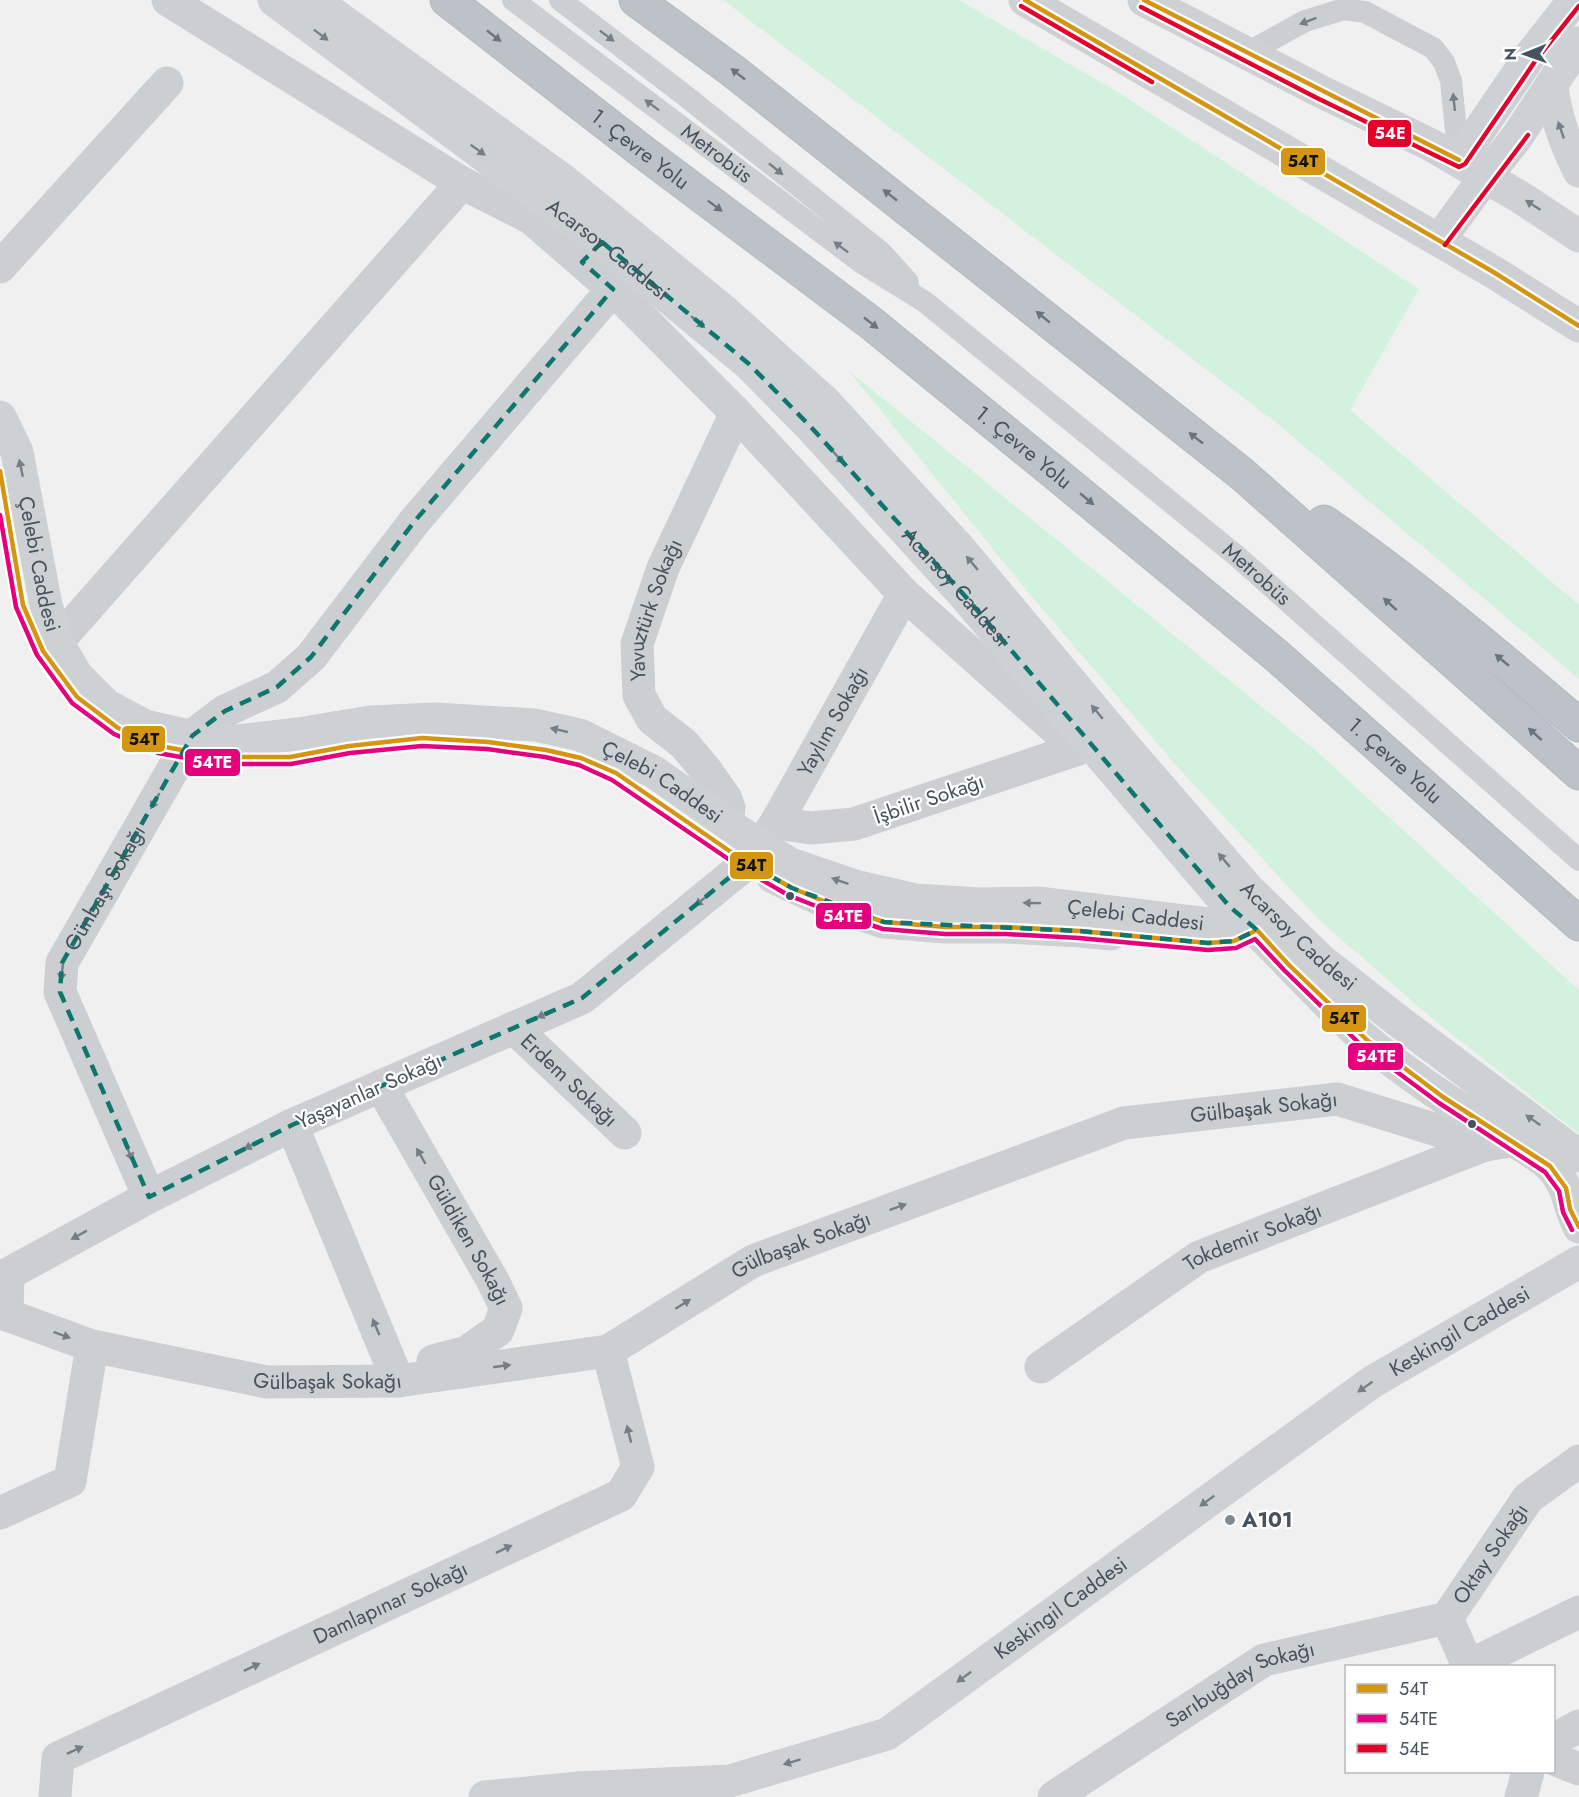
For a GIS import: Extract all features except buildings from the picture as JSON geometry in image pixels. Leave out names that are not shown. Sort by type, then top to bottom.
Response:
[{"type":"highway","name":"1. Çevre Yolu","points":[[447,0],[643,152],[872,323],[1046,465],[1276,656],[1579,924]]},
{"type":"highway","points":[[636,0],[733,70],[1242,474],[1579,773]]},
{"type":"highway","points":[[1242,474],[1316,516],[1389,567],[1579,725]]},
{"type":"main road","name":"Acarsoy Caddesi","points":[[274,0],[592,252],[749,364],[810,426],[965,596],[1229,906],[1267,924],[1322,961],[1579,1156]]},
{"type":"main road","name":"Acarsoy Caddesi","points":[[314,0],[563,180],[724,311],[824,401],[960,549],[1126,748],[1248,889],[1289,965],[1366,1040],[1443,1097],[1499,1143],[1550,1166],[1566,1188],[1570,1209],[1579,1227]]},
{"type":"main road","points":[[1025,0],[1439,240],[1579,326]]},
{"type":"main road","points":[[1144,0],[1472,168],[1579,236]]},
{"type":"main road","points":[[1439,240],[1472,168],[1530,56],[1574,0]]},
{"type":"main road","points":[[1472,168],[1517,137],[1579,43]]},
{"type":"main road","points":[[1552,86],[1556,114],[1579,171]]},
{"type":"main road","name":"Çelebi Caddesi","points":[[0,417],[17,452],[52,649]]},
{"type":"main road","name":"Çelebi Caddesi","points":[[0,471],[22,605],[52,649],[106,705],[145,726],[220,757],[290,757],[349,746],[422,738],[488,742],[546,750],[581,758],[616,773],[761,844]]},
{"type":"main road","name":"Çelebi Caddesi","points":[[188,743],[208,740],[238,741],[370,722],[435,719],[535,725],[580,735],[643,767],[790,864],[855,886],[916,900],[981,904],[1038,903],[1267,924]]},
{"type":"main road","name":"Keskingil Caddesi","points":[[484,1797],[578,1788],[731,1789],[887,1734],[1372,1382],[1579,1262]]},
{"type":"street","points":[[168,0],[462,183],[592,252],[614,289],[736,413],[904,594]]},
{"type":"street","points":[[0,267],[167,83]]},
{"type":"street","points":[[52,649],[462,183]]},
{"type":"street","points":[[188,743],[225,711],[277,687],[311,657],[414,522],[614,289]]},
{"type":"street","name":"Yavuztürk Sokağı","points":[[727,823],[729,808],[721,791],[684,744],[652,719],[639,695],[637,644],[663,568],[736,413]]},
{"type":"street","name":"İşbilir Sokağı","points":[[761,844],[811,828],[854,824],[1078,749],[904,594]]},
{"type":"street","name":"Yaylım Sokağı","points":[[761,844],[904,594]]},
{"type":"street","name":"Günbaşı Sokağı","points":[[148,1197],[60,992],[61,973],[62,963],[188,743]]},
{"type":"street","name":"Yaşayanlar Sokağı","points":[[2,1317],[4,1270],[292,1125],[582,998],[761,844]]},
{"type":"street","name":"Erdem Sokağı","points":[[514,1028],[625,1133]]},
{"type":"street","name":"Güldiken Sokağı","points":[[381,1086],[493,1281],[506,1308],[498,1330],[467,1352],[396,1377]]},
{"type":"street","name":"Gülbaşak Sokağı","points":[[2,1317],[92,1346],[267,1382],[396,1377],[608,1351],[753,1261],[1124,1123],[1336,1099],[1499,1143]]},
{"type":"street","points":[[292,1125],[396,1377]]},
{"type":"street","name":"Tokdemir Sokağı","points":[[1041,1367],[1199,1257],[1499,1143]]},
{"type":"street","points":[[0,1513],[70,1481],[92,1346]]},
{"type":"street","name":"Damlapınar Sokağı","points":[[55,1797],[58,1758],[621,1495],[638,1467],[608,1351]]},
{"type":"street","name":"Oktay Sokağı","points":[[1468,1665],[1447,1618],[1528,1498],[1579,1461]]},
{"type":"street","points":[[1470,1665],[1579,1612]]},
{"type":"street","name":"Sarıbuğday Sokağı","points":[[1054,1797],[1264,1660],[1447,1618]]},
{"type":"street","points":[[1555,1739],[1579,1726]]},
{"type":"street","points":[[1555,1759],[1579,1769]]},
{"type":"street","points":[[1521,1797],[1527,1773]]},
{"type":"lane","name":"Metrobüs","points":[[513,0],[862,263],[925,302],[1238,557],[1579,860]]},
{"type":"lane","name":"Metrobüs","points":[[560,0],[683,94],[881,252],[925,302]]},
{"type":"lane","points":[[1247,53],[1305,21],[1344,9],[1365,12],[1433,48],[1444,62],[1451,81],[1472,168]]},
{"type":"highlighted area","points":[[602,242],[749,364],[810,426],[965,596],[1229,906],[1257,930],[1234,941],[1208,943],[1080,931],[884,922],[792,888],[747,863],[582,998],[292,1125],[149,1197],[60,992],[62,963],[192,736],[225,711],[277,687],[311,657],[414,522],[613,289],[582,262]]},
{"type":"green space","points":[[723,0],[959,0],[1121,94],[1419,289],[1350,410],[1579,605],[1579,679],[1279,425]]},
{"type":"green space","points":[[848,370],[1315,750],[1579,990],[1579,1134],[1435,1021],[1320,921],[1173,762],[1027,591]]},
{"type":"transit line","name":"54T","points":[[1025,0],[1495,273],[1579,326]]},
{"type":"transit line","name":"54T","points":[[1144,0],[1459,160]]},
{"type":"transit line","name":"54E","points":[[1021,6],[1152,82]]},
{"type":"transit line","name":"54E","points":[[1141,7],[1315,97],[1459,167],[1465,164],[1536,60],[1579,6]]},
{"type":"transit line","name":"54E","points":[[1445,245],[1528,135]]},
{"type":"transit line","name":"54T","points":[[0,471],[23,605],[43,651],[77,697],[118,728],[160,746],[220,757],[290,757],[349,746],[422,738],[488,742],[546,750],[581,758],[616,773],[747,863],[792,888],[884,922],[946,927],[1080,931],[1208,943],[1234,941],[1257,930],[1289,965],[1367,1040],[1443,1097],[1550,1166],[1566,1188],[1570,1209],[1579,1227]]},
{"type":"transit line","name":"54TE","points":[[0,515],[16,607],[37,655],[72,703],[114,734],[158,753],[220,764],[291,764],[350,753],[422,746],[487,749],[545,757],[579,765],[612,780],[743,869],[788,895],[883,929],[945,934],[1006,934],[1079,938],[1208,950],[1236,948],[1255,939],[1362,1046],[1439,1103],[1545,1172],[1559,1191],[1563,1212],[1572,1230]]},
{"type":"place","name":"A101","points":[[1230,1520]]}]
